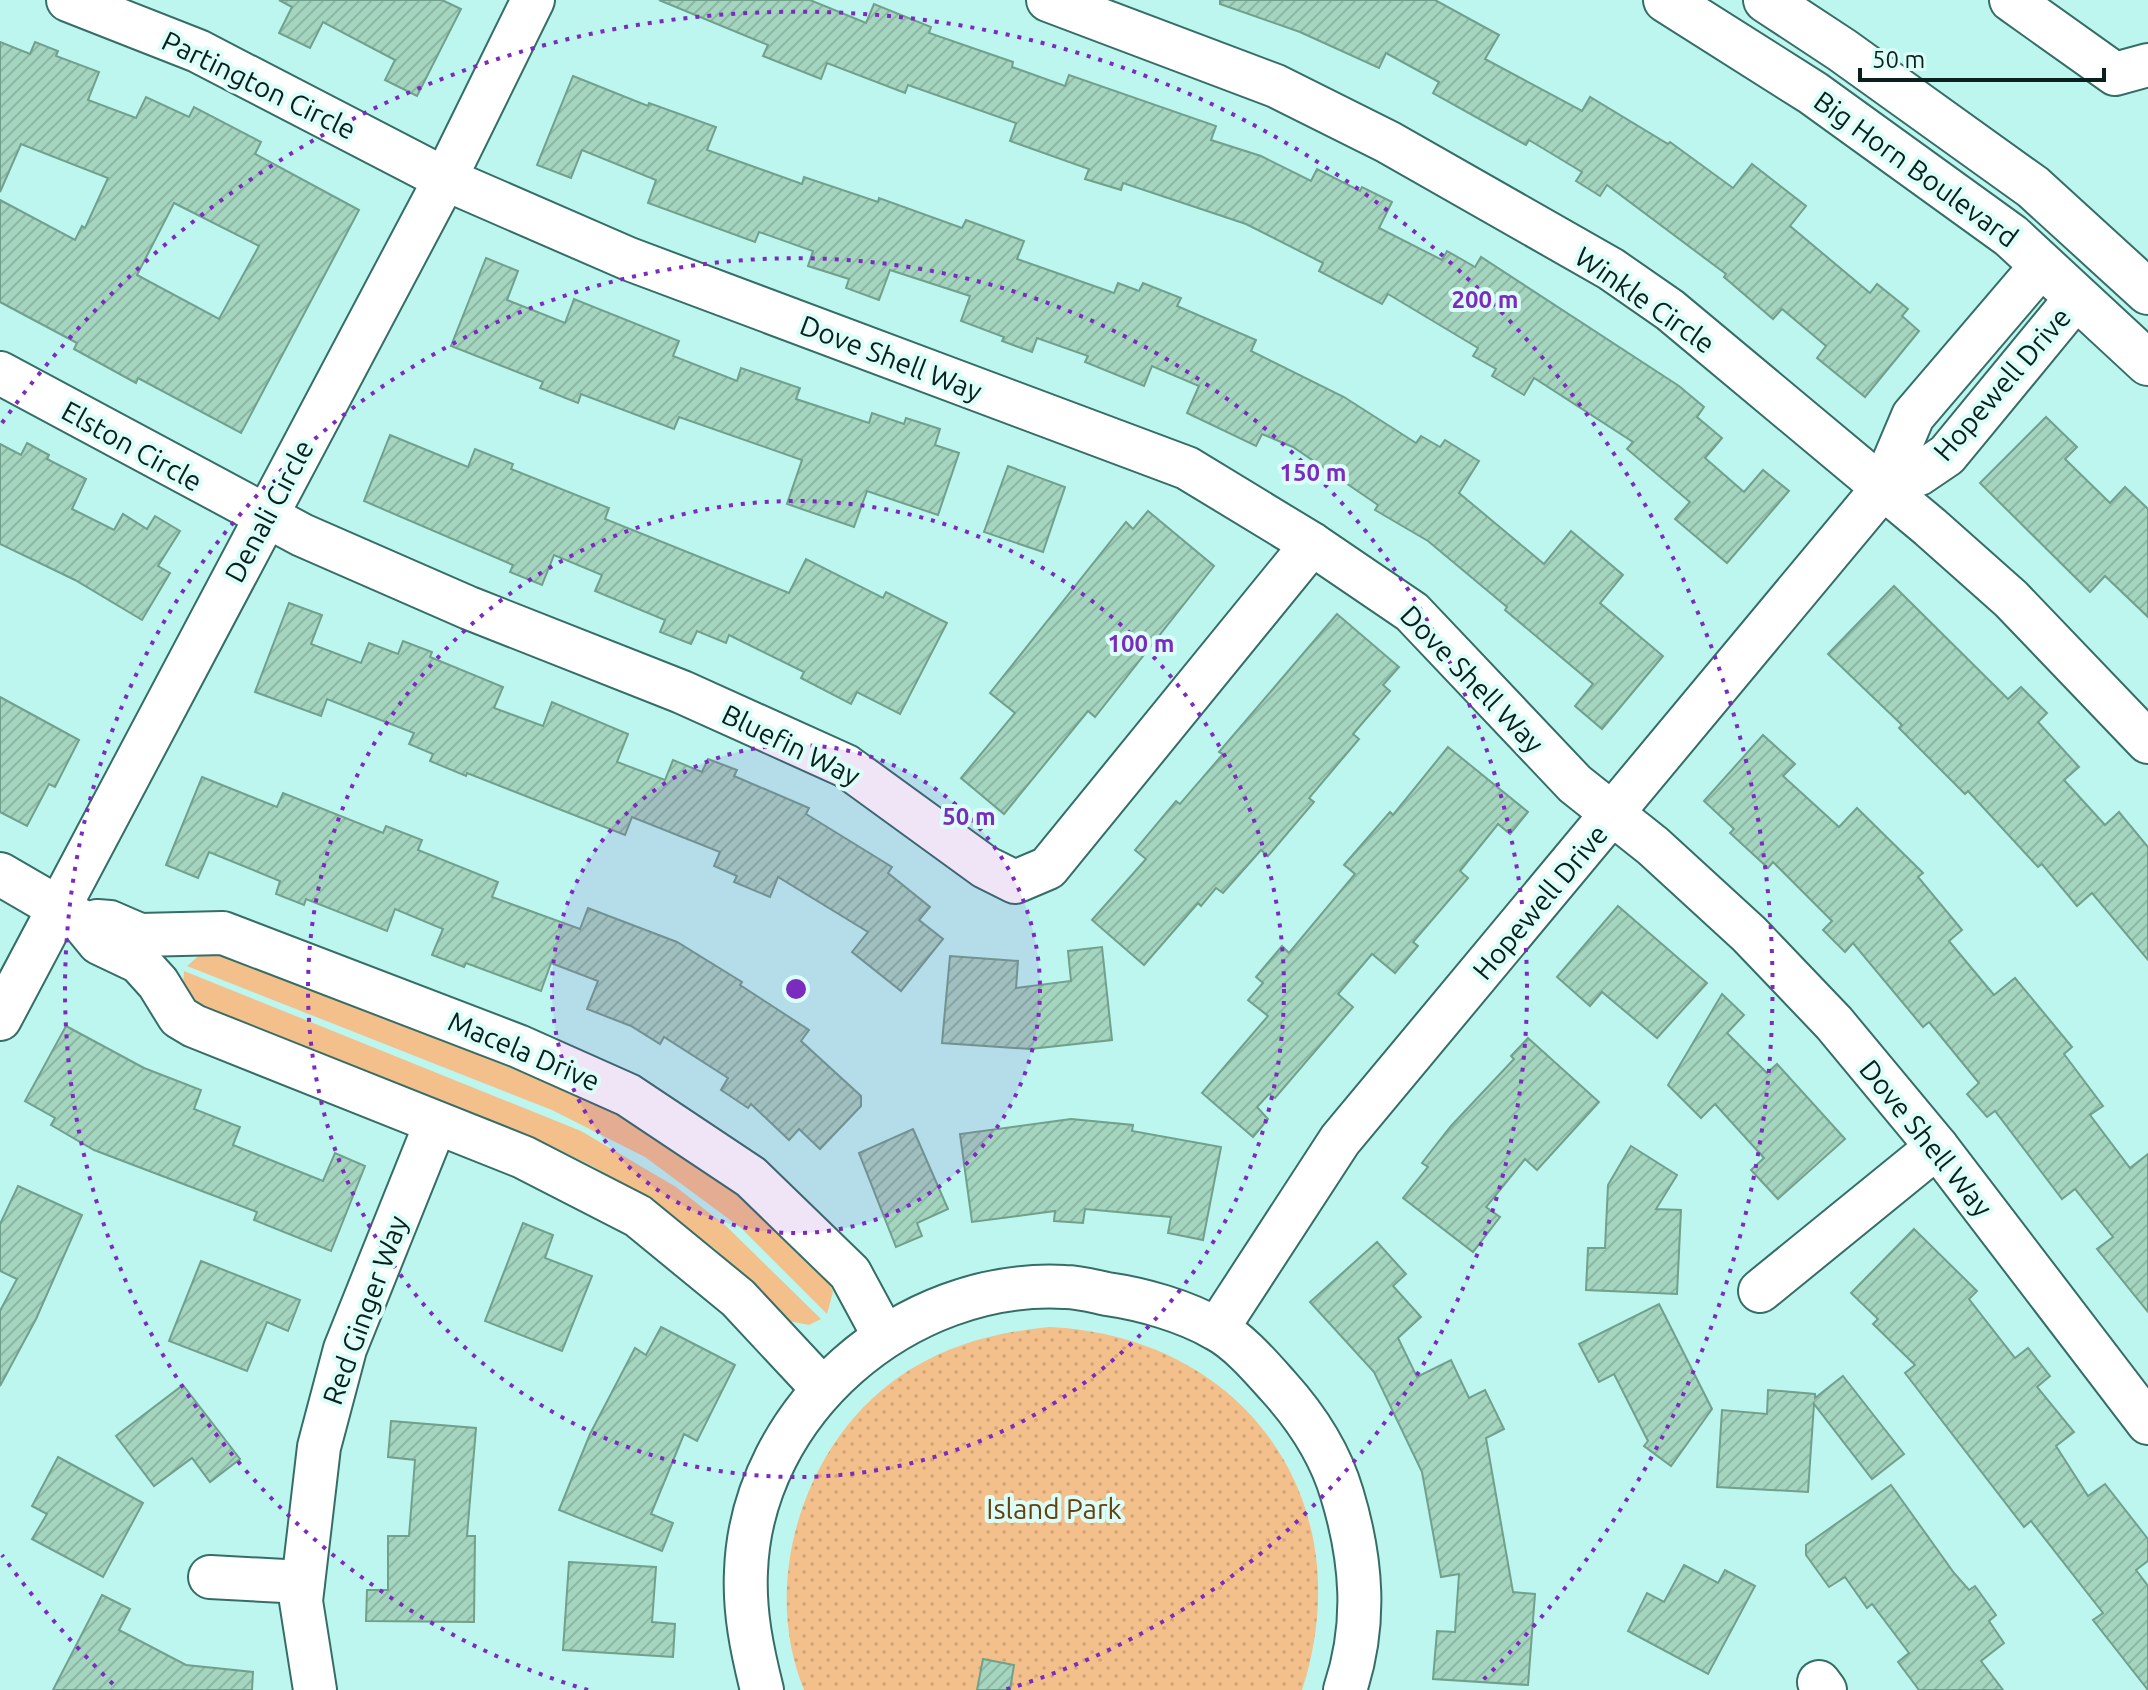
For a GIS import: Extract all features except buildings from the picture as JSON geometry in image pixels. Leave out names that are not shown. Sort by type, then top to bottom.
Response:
[{"type":"main road","name":"Big Horn Boulevard","points":[[1666,0],[1813,93],[2011,236],[2148,363]]},
{"type":"main road","name":"Big Horn Boulevard","points":[[1766,0],[1842,50],[2033,187],[2148,292]]},
{"type":"street","name":"Partington Circle","points":[[68,0],[198,51],[445,179]]},
{"type":"street","name":"Denali Circle","points":[[0,1019],[70,915],[265,517],[445,179],[533,0]]},
{"type":"street","name":"Winkle Circle","points":[[1048,0],[1276,86],[1388,142],[1611,269],[1670,310],[2011,599],[2148,742]]},
{"type":"street","points":[[2011,0],[2115,74],[2148,65]]},
{"type":"street","name":"Dove Shell Way","points":[[445,179],[629,259],[1187,468],[1312,544],[1412,612],[1575,784],[1749,934],[1834,1023],[1937,1147],[2148,1423]]},
{"type":"street","name":"Hopewell Drive","points":[[1217,1329],[1340,1140],[1614,815],[1882,489],[1913,416],[2042,265]]},
{"type":"street","name":"Hopewell Drive","points":[[1882,489],[1919,474],[1947,455],[2077,297]]},
{"type":"street","name":"Elston Circle","points":[[0,373],[265,517]]},
{"type":"street","name":"Bluefin Way","points":[[265,517],[469,608],[682,692],[846,766],[985,867],[1015,882],[1048,868],[1312,544]]},
{"type":"street","points":[[0,874],[70,915],[99,943],[139,962],[158,983],[179,1017],[194,1026],[435,1125],[523,1157],[638,1216],[738,1298],[822,1388]]},
{"type":"street","name":"Macela Drive","points":[[70,915],[110,922],[140,935],[223,933],[518,1046],[628,1095],[751,1177],[850,1273],[884,1336]]},
{"type":"street","name":"Red Ginger Way","points":[[315,1690],[301,1601],[319,1447],[345,1349],[435,1125]]},
{"type":"street","points":[[1760,1291],[1937,1147]]},
{"type":"street","points":[[762,1690],[748,1636],[745,1569],[757,1503],[783,1442],[822,1388],[884,1336],[961,1300],[1010,1290],[1065,1286],[1135,1298],[1217,1329],[1263,1368],[1305,1417],[1336,1473],[1357,1542],[1361,1603],[1356,1658],[1345,1690]]},
{"type":"street","points":[[210,1577],[303,1582]]},
{"type":"green space","points":[[203,952],[228,953],[599,1104],[717,1177],[749,1202],[827,1278],[833,1292],[827,1314],[741,1228],[645,1157],[552,1110],[187,966]]},
{"type":"green space","points":[[184,971],[581,1131],[676,1187],[726,1226],[821,1319],[809,1325],[789,1321],[715,1249],[635,1191],[594,1167],[535,1138],[203,1008],[183,988]]},
{"type":"green space","name":"Island Park","points":[[1049,1327],[1119,1337],[1180,1361],[1231,1396],[1272,1441],[1300,1495],[1316,1555],[1317,1621],[1302,1690],[804,1690],[791,1647],[787,1601],[790,1556],[801,1511],[819,1469],[844,1430],[875,1396],[927,1360],[977,1340]]}]
